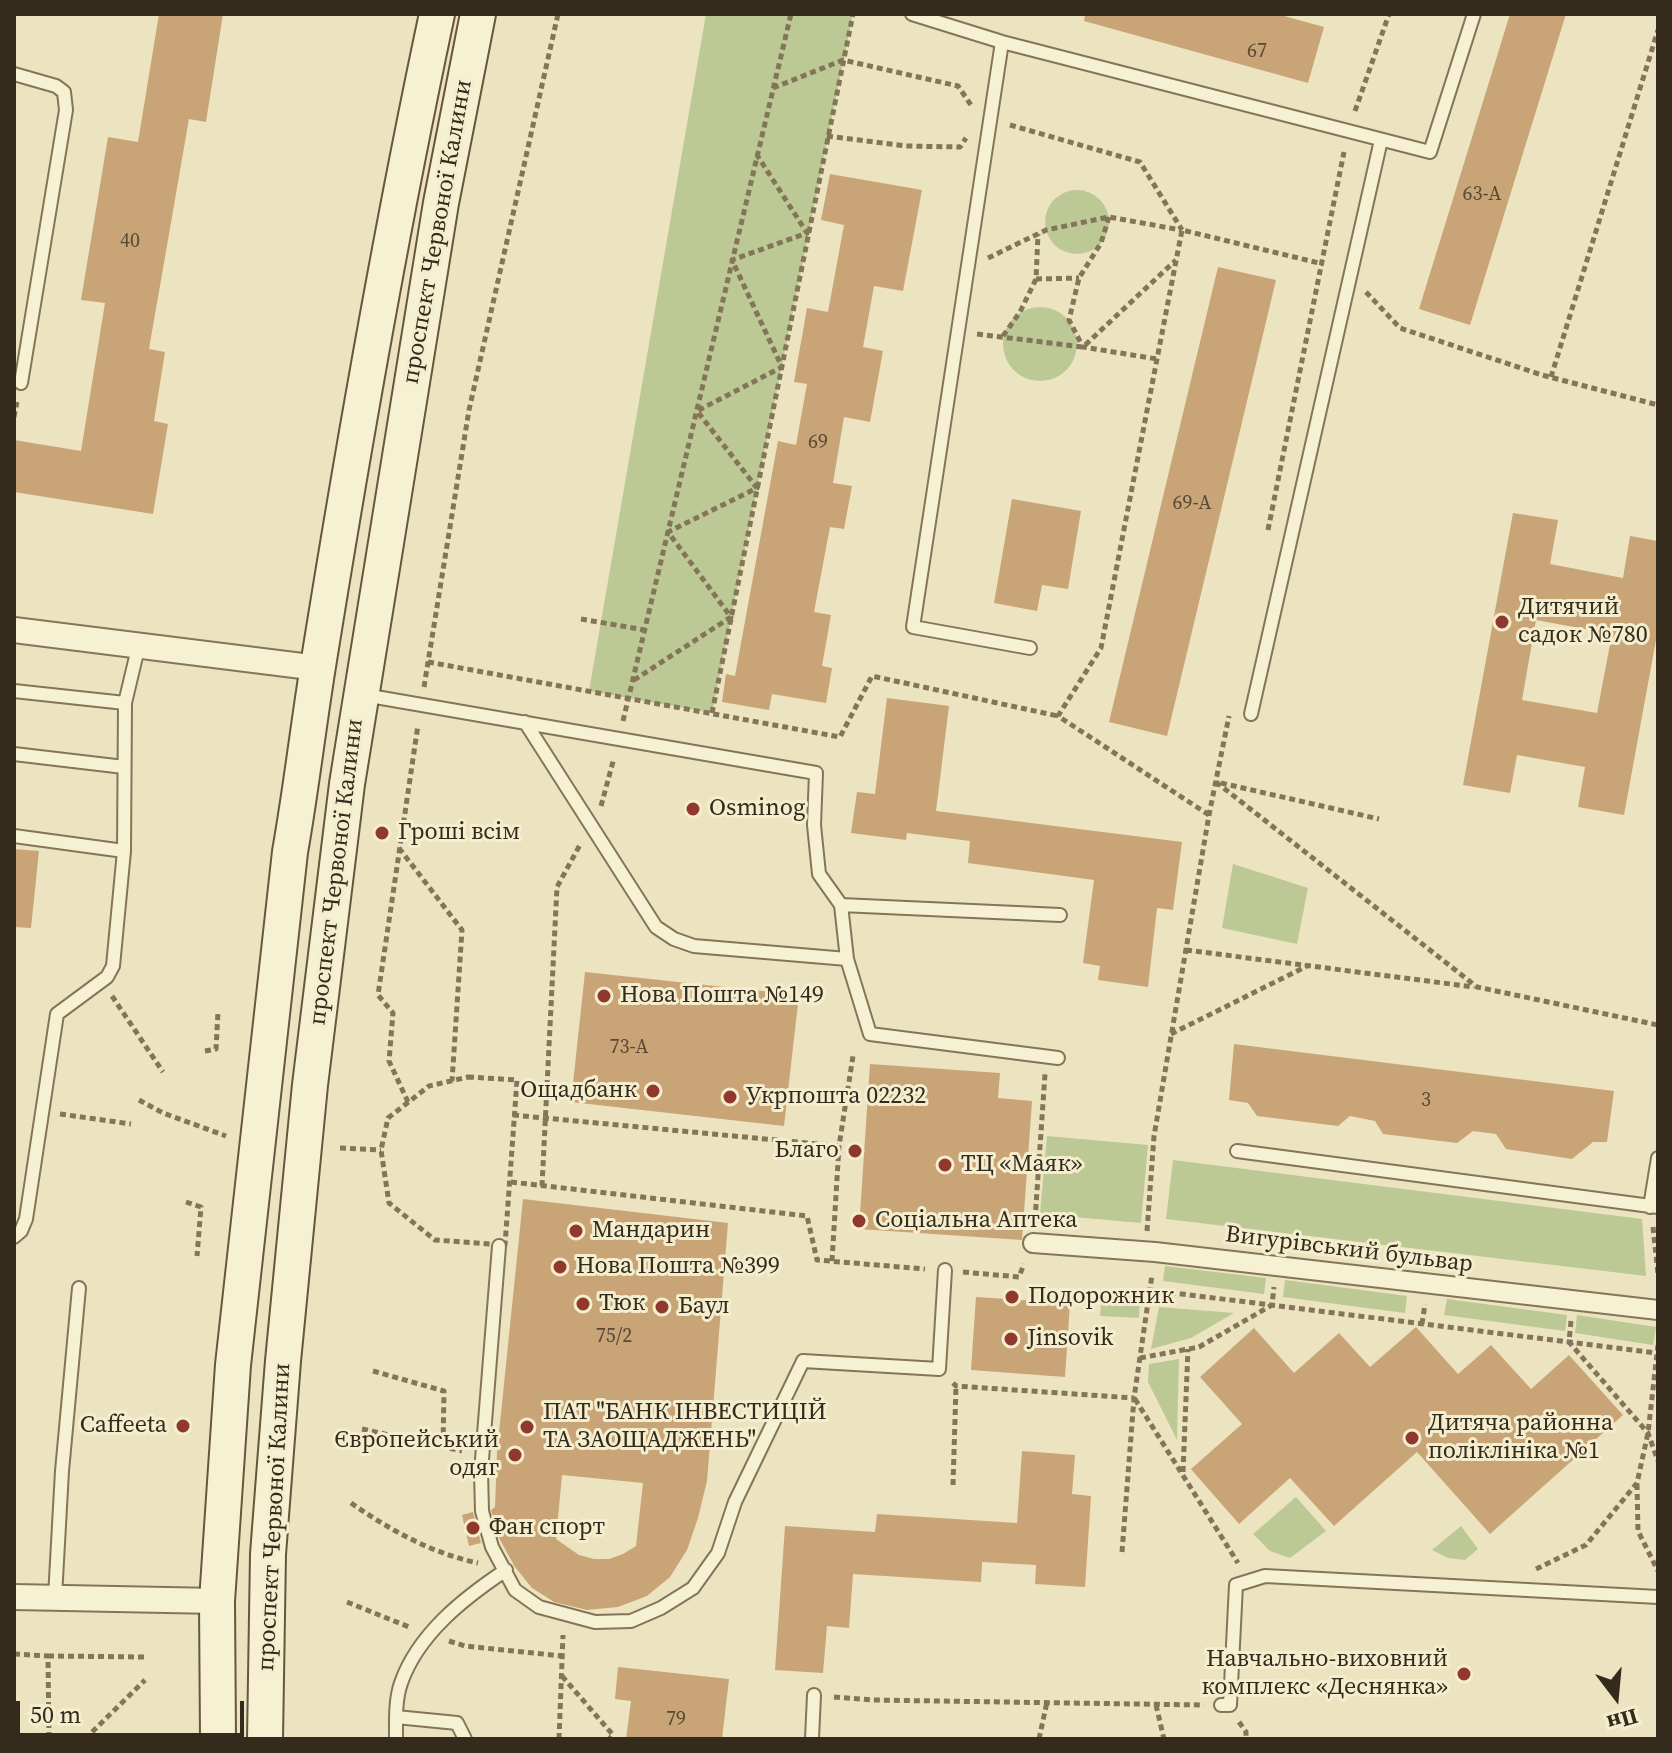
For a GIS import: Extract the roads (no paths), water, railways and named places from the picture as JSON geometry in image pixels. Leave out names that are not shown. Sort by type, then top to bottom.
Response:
[{"type":"main road","name":"проспект Червоної Калини","points":[[218,1739],[217,1601],[233,1365],[290,852],[318,668],[398,200],[437,14]]},
{"type":"main road","name":"проспект Червоної Калини","points":[[265,1739],[268,1554],[283,1361],[310,1085],[347,784],[441,203],[478,14]]},
{"type":"street","points":[[14,630],[318,668]]},
{"type":"street","name":"Вигурівський бульвар","points":[[1033,1243],[1155,1252],[1658,1310]]},
{"type":"street","points":[[14,1597],[217,1601]]},
{"type":"lane","points":[[912,14],[1002,42],[1430,152],[1474,14]]},
{"type":"lane","points":[[1002,42],[913,627],[1030,648]]},
{"type":"lane","points":[[14,74],[56,86],[66,98],[64,129],[21,383]]},
{"type":"lane","points":[[1251,714],[1381,140]]},
{"type":"lane","points":[[14,1237],[21,1231],[26,1219],[57,1014],[102,982],[113,966],[124,851],[125,703],[139,644]]},
{"type":"lane","points":[[14,691],[125,703]]},
{"type":"lane","points":[[361,694],[816,773],[814,825],[819,874],[841,905],[847,959],[870,1034],[1052,1057]]},
{"type":"lane","points":[[525,722],[649,920],[674,939],[694,946],[847,959]]},
{"type":"lane","points":[[14,754],[124,767]]},
{"type":"lane","points":[[14,836],[124,851]]},
{"type":"lane","points":[[841,905],[1060,915]]},
{"type":"lane","points":[[1237,1151],[1654,1207],[1658,1158]]},
{"type":"lane","points":[[499,1246],[483,1456],[482,1511],[492,1547],[515,1590],[539,1607],[595,1622],[631,1621],[661,1608],[693,1588],[718,1553],[735,1502],[803,1361],[939,1369],[945,1270]]},
{"type":"lane","points":[[55,1597],[62,1471],[79,1288]]},
{"type":"lane","points":[[396,1739],[400,1686],[411,1660],[468,1595],[506,1570]]},
{"type":"lane","points":[[1221,1705],[1230,1705],[1236,1585],[1265,1576],[1658,1597]]},
{"type":"lane","points":[[812,1739],[814,1695]]},
{"type":"lane","points":[[396,1717],[457,1723],[465,1739]]},
{"type":"place","name":"Дитячий садок №780","points":[[1502,622]]},
{"type":"place","name":"Osminog","points":[[693,809]]},
{"type":"place","name":"Гроші всім","points":[[382,833]]},
{"type":"place","name":"Нова Пошта №149","points":[[604,996]]},
{"type":"place","name":"Ощадбанк","points":[[653,1091]]},
{"type":"place","name":"Укрпошта 02232","points":[[730,1097]]},
{"type":"place","name":"Благо","points":[[855,1151]]},
{"type":"place","name":"ТЦ «Маяк»","points":[[945,1165]]},
{"type":"place","name":"Соціальна Аптека","points":[[859,1221]]},
{"type":"place","name":"Мандарин","points":[[576,1231]]},
{"type":"place","name":"Нова Пошта №399","points":[[560,1267]]},
{"type":"place","name":"Подорожник","points":[[1012,1297]]},
{"type":"place","name":"Тюк","points":[[583,1304]]},
{"type":"place","name":"Баул","points":[[662,1307]]},
{"type":"place","name":"Jinsovik","points":[[1011,1339]]},
{"type":"place","name":"Caffeeta","points":[[183,1426]]},
{"type":"place","name":"ПАТ \"БАНК ІНВЕСТИЦІЙ ТА ЗАОЩАДЖЕНЬ\"","points":[[527,1427]]},
{"type":"place","name":"Дитяча районна поліклініка №1","points":[[1412,1438]]},
{"type":"place","name":"Європейський одяг","points":[[515,1455]]},
{"type":"place","name":"Фан спорт","points":[[473,1528]]},
{"type":"place","name":"Навчально-виховний комплекс «Деснянка»","points":[[1464,1674]]}]
